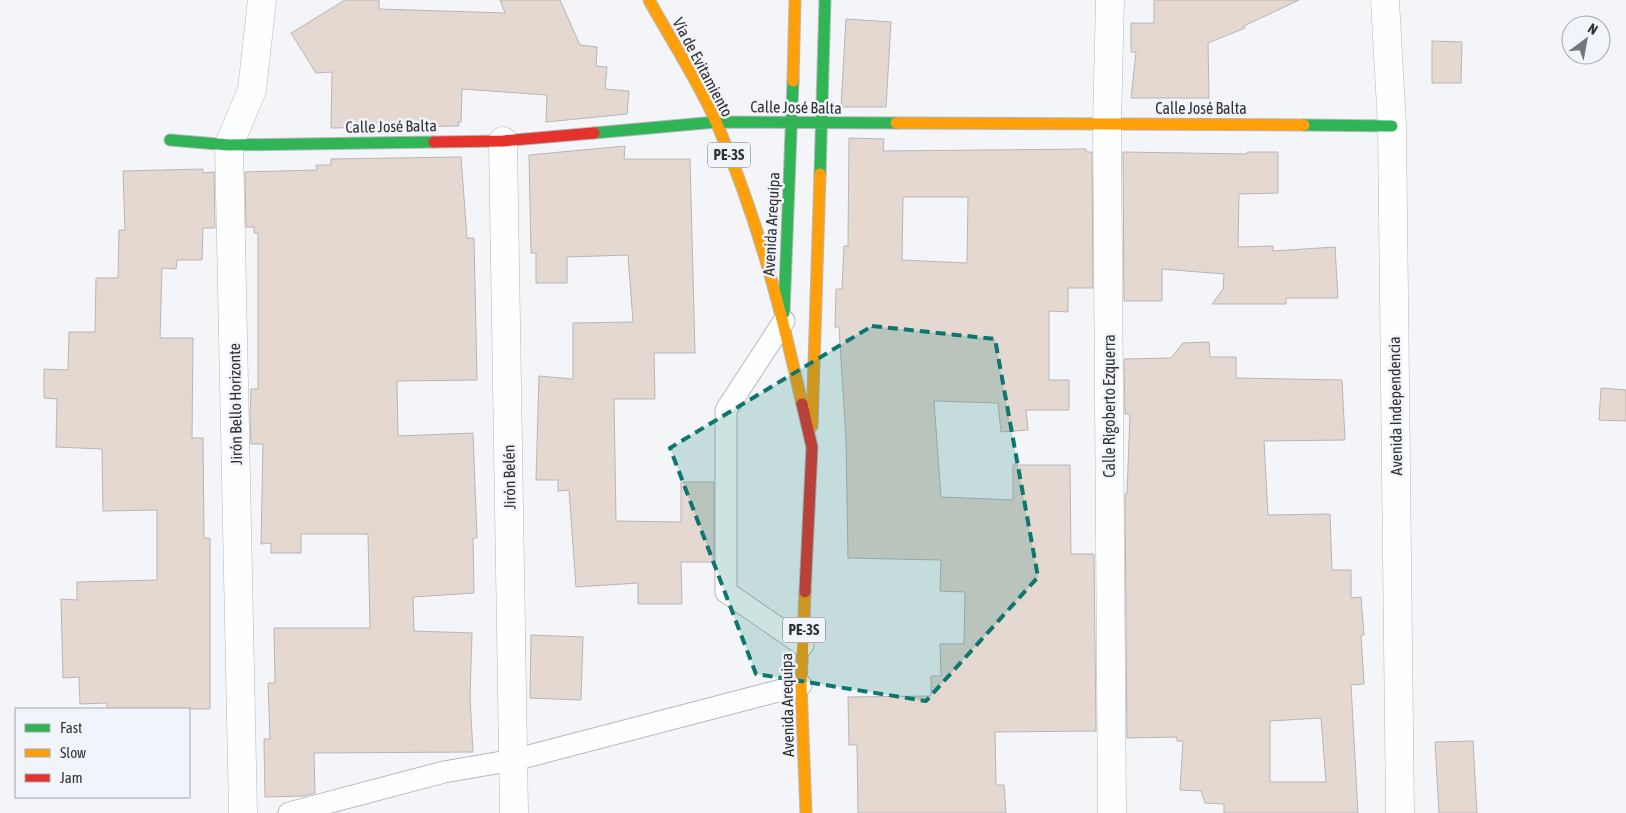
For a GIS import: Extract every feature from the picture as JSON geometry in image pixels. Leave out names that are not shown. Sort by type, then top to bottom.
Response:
[{"type":"main road","name":"Vía de Evitamiento","points":[[649,0],[716,122],[753,215],[784,321]]},
{"type":"main road","name":"Avenida Arequipa","points":[[795,0],[784,321],[812,447]]},
{"type":"main road","name":"Avenida Arequipa","points":[[806,813],[801,685],[812,447],[825,0]]},
{"type":"main road","name":"Calle José Balta","points":[[170,140],[230,145],[503,141],[716,122],[1392,126]]},
{"type":"street","name":"Jirón Bello Horizonte","points":[[242,813],[230,145],[252,90],[262,0]]},
{"type":"street","name":"Calle Rigoberto Ezquerra","points":[[1110,0],[1107,124],[1112,813]]},
{"type":"street","name":"Avenida Independencia","points":[[1385,0],[1392,126],[1400,813]]},
{"type":"street","name":"Jirón Belén","points":[[503,141],[514,813]]},
{"type":"lane","points":[[784,321],[726,410],[726,592],[803,645]]},
{"type":"lane","points":[[289,813],[444,772],[514,760],[801,685]]},
{"type":"highlighted area","points":[[872,326],[995,339],[1038,577],[926,701],[756,674],[670,448]]},
{"type":"building","points":[[345,0],[379,0],[379,9],[505,13],[500,0],[560,0],[580,45],[597,47],[596,66],[607,67],[605,89],[629,91],[627,114],[546,122],[547,95],[462,89],[461,122],[458,122],[459,126],[331,128],[332,72],[316,73],[291,33]]},
{"type":"building","points":[[1154,0],[1299,0],[1244,26],[1245,28],[1208,43],[1209,98],[1131,98],[1136,52],[1131,52],[1131,23],[1154,23]]},
{"type":"building","points":[[846,19],[891,22],[886,107],[841,107]]},
{"type":"building","points":[[1432,41],[1462,42],[1461,83],[1432,83]]},
{"type":"building","points":[[849,138],[884,139],[883,151],[1086,149],[1086,152],[1092,152],[1093,288],[1068,288],[1068,312],[1049,311],[1049,380],[1069,380],[1069,410],[1026,410],[1028,430],[1001,432],[998,403],[934,401],[941,497],[1013,500],[1013,465],[1070,465],[1071,554],[1094,554],[1096,731],[995,732],[996,785],[1004,785],[1006,813],[858,813],[857,745],[849,745],[848,697],[931,696],[931,676],[941,676],[940,644],[964,644],[965,592],[940,591],[941,560],[848,558],[846,440],[839,327],[835,327],[836,289],[842,289],[844,246],[848,246]],"holes":[[[903,197],[968,197],[967,263],[902,260]]]},
{"type":"building","points":[[625,146],[624,159],[690,159],[695,353],[654,353],[655,399],[614,399],[616,521],[681,522],[681,482],[714,482],[714,562],[681,562],[682,604],[638,604],[638,583],[576,587],[569,490],[558,491],[558,480],[536,480],[539,376],[573,379],[573,323],[633,322],[628,255],[567,257],[567,283],[536,283],[536,253],[531,253],[529,155]]},
{"type":"building","points":[[1123,152],[1247,154],[1247,152],[1278,152],[1278,193],[1239,194],[1238,247],[1273,246],[1273,251],[1335,247],[1338,298],[1286,298],[1286,304],[1212,304],[1223,289],[1224,274],[1162,269],[1162,301],[1124,301]]},
{"type":"building","points":[[461,157],[467,238],[474,238],[477,380],[397,381],[398,436],[473,433],[477,538],[473,538],[474,593],[413,597],[414,631],[472,633],[470,698],[473,752],[314,753],[315,793],[304,796],[265,797],[264,739],[270,739],[268,683],[275,683],[274,628],[370,628],[368,534],[301,534],[301,553],[271,553],[271,543],[261,544],[263,444],[251,444],[250,417],[251,389],[258,389],[258,233],[254,233],[254,227],[246,227],[245,172],[317,170],[316,165],[331,165],[331,159]]},
{"type":"building","points":[[203,169],[203,173],[214,172],[215,228],[203,228],[202,260],[177,260],[176,269],[162,268],[160,338],[193,338],[192,438],[203,438],[204,538],[210,538],[210,709],[107,708],[107,703],[80,704],[79,677],[63,678],[61,599],[77,600],[77,582],[157,580],[157,510],[103,511],[102,449],[56,447],[57,399],[44,398],[44,369],[68,370],[69,332],[95,332],[96,278],[118,278],[119,230],[125,230],[123,171]]},
{"type":"building","points":[[1209,342],[1210,357],[1236,357],[1236,378],[1342,380],[1345,440],[1264,441],[1268,515],[1330,514],[1332,570],[1351,570],[1351,598],[1361,597],[1364,635],[1361,635],[1364,684],[1351,685],[1358,813],[1224,813],[1224,804],[1205,803],[1201,791],[1180,790],[1183,741],[1177,741],[1177,737],[1127,738],[1125,494],[1127,494],[1130,414],[1125,414],[1124,359],[1171,358],[1183,343]],"holes":[[[1321,718],[1326,782],[1270,782],[1270,721]]]},
{"type":"building","points":[[1601,388],[1626,390],[1626,421],[1599,420]]},
{"type":"building","points":[[531,635],[583,637],[581,700],[530,698]]},
{"type":"building","points":[[1473,741],[1477,813],[1439,813],[1435,742]]},
{"type":"traffic: fast","points":[[820,174],[825,0]]},
{"type":"traffic: fast","points":[[784,313],[793,81]]},
{"type":"traffic: fast","points":[[594,133],[716,122],[896,123]]},
{"type":"traffic: fast","points":[[1304,125],[1392,126]]},
{"type":"traffic: fast","points":[[170,140],[229,145],[434,142]]},
{"type":"traffic: slow","points":[[649,0],[702,93],[717,124],[744,192],[776,297],[802,404]]},
{"type":"traffic: slow","points":[[793,81],[795,0]]},
{"type":"traffic: slow","points":[[896,123],[1304,125]]},
{"type":"traffic: slow","points":[[812,426],[820,174]]},
{"type":"traffic: slow","points":[[805,592],[801,685],[806,813]]},
{"type":"traffic: jam","points":[[434,142],[503,141],[594,133]]},
{"type":"traffic: jam","points":[[802,404],[812,447],[805,592]]}]
